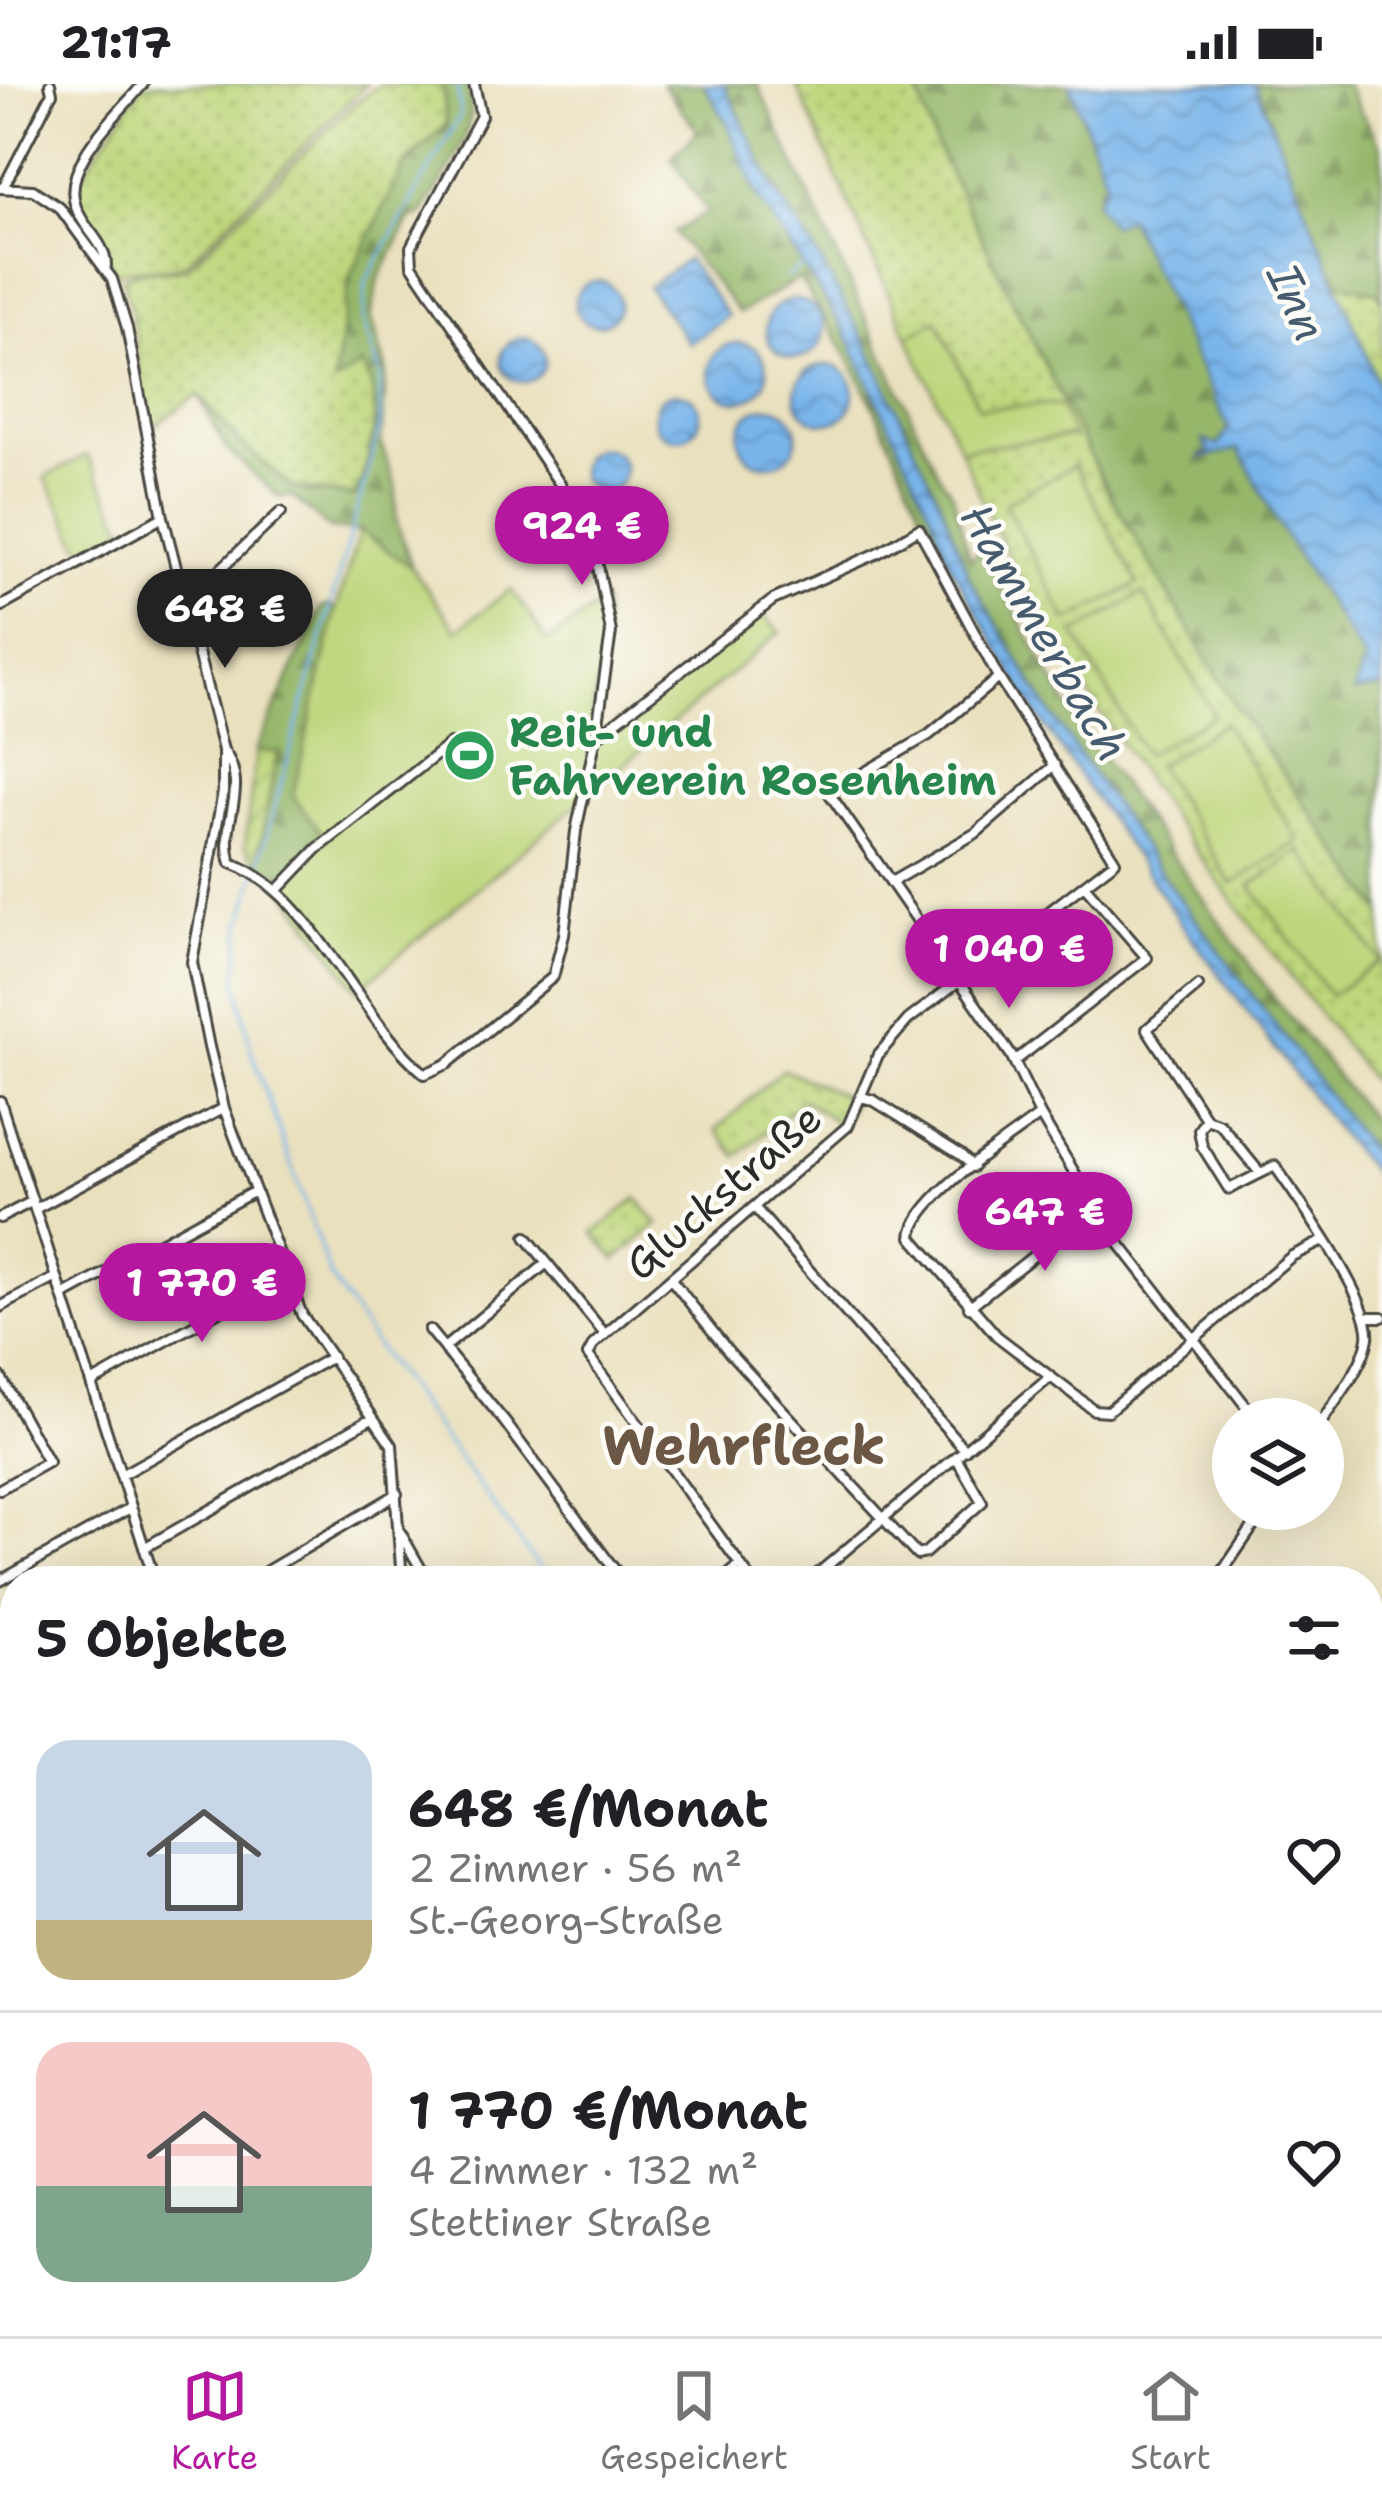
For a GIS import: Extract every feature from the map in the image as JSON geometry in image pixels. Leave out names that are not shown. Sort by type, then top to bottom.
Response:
[{"type":"street","points":[[50,84],[52,93],[1,188],[33,190],[60,208],[106,270],[127,328],[164,517],[223,750],[223,792],[192,962],[224,1108],[302,1315],[392,1445],[401,1566]]},
{"type":"street","points":[[106,270],[106,254],[75,207],[74,182],[85,156],[143,84]]},
{"type":"street","points":[[223,750],[235,766],[236,794],[226,847],[231,863],[251,870],[300,912],[405,1058],[425,1074],[447,1064],[553,977],[564,935],[576,831],[611,632],[603,581],[572,502],[410,257],[411,247],[479,121],[474,84]]},
{"type":"street","points":[[185,603],[281,512]]},
{"type":"street","points":[[0,607],[164,517]]},
{"type":"street","points":[[596,737],[772,599],[878,553],[919,529],[998,677],[1055,765],[976,833],[893,881]]},
{"type":"street","points":[[998,677],[929,735],[829,793],[1015,1061],[1094,1208],[1240,1398]]},
{"type":"street","points":[[278,890],[317,849],[450,744]]},
{"type":"street","name":"Gluckstraße","points":[[603,1332],[848,1126],[878,1054],[908,1020],[1115,861],[1055,765]]},
{"type":"street","points":[[1015,1061],[1147,958],[1084,885]]},
{"type":"street","points":[[1198,986],[1147,1029],[1206,1119],[1220,1124],[1260,1174]]},
{"type":"street","points":[[861,1097],[873,1100],[973,1167]]},
{"type":"street","points":[[0,1101],[148,1566]]},
{"type":"street","points":[[0,1218],[224,1108]]},
{"type":"street","points":[[1040,1115],[924,1208],[912,1238],[969,1307],[1048,1378],[1094,1410],[1108,1411],[1292,1256],[1324,1240]]},
{"type":"street","points":[[1206,1119],[1199,1130],[1202,1146],[1229,1189],[1275,1166],[1324,1240],[1366,1317],[1368,1339],[1337,1398]]},
{"type":"street","points":[[63,1295],[255,1191]]},
{"type":"street","points":[[756,1208],[965,1450]]},
{"type":"street","points":[[969,1307],[1094,1208]]},
{"type":"street","points":[[526,1237],[603,1332],[589,1355],[740,1565]]},
{"type":"street","points":[[444,1348],[547,1263]]},
{"type":"street","points":[[93,1382],[284,1275]]},
{"type":"street","points":[[0,1306],[57,1276]]},
{"type":"street","points":[[671,1279],[729,1352],[917,1555],[982,1502],[956,1457]]},
{"type":"street","points":[[1366,1317],[1382,1318]]},
{"type":"street","points":[[429,1330],[612,1566]]},
{"type":"street","points":[[121,1475],[332,1357]]},
{"type":"street","points":[[0,1376],[48,1462],[0,1489]]},
{"type":"street","points":[[827,1566],[1048,1378]]},
{"type":"street","points":[[144,1549],[370,1419]]},
{"type":"street","points":[[275,1566],[397,1494]]},
{"type":"street","points":[[27,1566],[130,1508]]},
{"type":"street","points":[[398,1525],[419,1566]]},
{"type":"street","points":[[1226,1566],[1251,1530]]},
{"type":"green space","points":[[143,84],[366,84],[188,262],[116,273],[76,205],[74,187]]},
{"type":"green space","points":[[380,84],[443,84],[446,124],[402,167],[335,381],[362,365],[373,395],[371,448],[355,497],[293,488],[242,444],[198,395],[148,430],[132,314],[122,279],[137,272],[190,265]]},
{"type":"green space","points":[[443,84],[465,84],[470,99],[466,133],[422,215],[411,217],[379,278],[371,316],[386,369],[381,443],[396,487],[396,519],[412,568],[361,531],[330,529],[292,496],[279,497],[227,450],[198,395],[242,444],[293,488],[356,496],[367,465],[375,412],[362,365],[334,383],[349,279],[403,167],[446,124]]},
{"type":"green space","points":[[662,84],[704,84],[727,123],[757,195],[844,329],[953,570],[858,375],[799,279],[739,313],[674,232],[708,213],[671,158],[698,131]]},
{"type":"green space","points":[[724,84],[757,84],[937,471],[953,495],[970,560],[980,548],[1077,723],[1275,999],[1382,1134],[1382,1152],[1370,1152],[1163,876],[1048,709],[970,579],[943,508],[813,248],[775,190]]},
{"type":"green space","points":[[796,84],[915,84],[936,145],[1106,488],[1233,703],[1382,912],[1382,1094],[1184,834],[1092,699],[1009,558],[960,449],[1072,436],[979,408],[937,321],[908,337]]},
{"type":"green space","points":[[915,84],[1070,84],[1107,180],[1229,429],[1218,446],[1204,442],[1209,451],[1202,457],[1239,448],[1282,531],[1382,687],[1382,912],[1233,703],[1106,488],[936,145]]},
{"type":"green space","points":[[1255,84],[1345,84],[1382,149],[1382,301],[1378,292],[1336,283]]},
{"type":"green space","points":[[1336,283],[1378,292],[1382,301],[1382,416],[1377,381]]},
{"type":"green space","points":[[937,320],[979,408],[1060,405],[1073,436],[960,449],[908,337]]},
{"type":"green space","points":[[87,455],[125,528],[83,550],[45,477]]},
{"type":"green space","points":[[1075,465],[1138,584],[1067,621],[1005,503]]},
{"type":"green space","name":"Reit- und Fahrverein Rosenheim","points":[[360,531],[412,568],[457,630],[511,589],[548,642],[603,602],[605,620],[589,745],[762,614],[780,632],[358,990],[282,886],[324,835],[293,796],[336,610]]},
{"type":"green space","points":[[1143,593],[1214,715],[1145,755],[1075,634]]},
{"type":"green space","points":[[329,605],[336,610],[293,796],[324,835],[282,886],[257,863],[277,754],[256,750],[321,608]]},
{"type":"green space","points":[[1224,723],[1299,841],[1232,884],[1157,766]]},
{"type":"green space","points":[[256,750],[277,753],[257,863],[245,846]]},
{"type":"green space","points":[[1301,850],[1380,961],[1330,996],[1251,886]]},
{"type":"green space","points":[[783,1069],[855,1100],[841,1126],[804,1100],[737,1156],[716,1130]]},
{"type":"green space","points":[[637,1198],[658,1224],[616,1260],[594,1233]]},
{"type":"water","points":[[704,84],[724,84],[775,190],[868,346],[943,508],[970,579],[1048,709],[1163,876],[1382,1166],[1382,1183],[1191,937],[1035,712],[953,570],[844,329],[757,195],[727,123]]},
{"type":"water","name":"Inn","points":[[1070,84],[1255,84],[1377,381],[1382,416],[1382,687],[1354,692],[1365,660],[1282,531],[1239,449],[1199,459],[1209,451],[1203,440],[1218,446],[1229,429],[1128,217],[1111,225],[1096,202],[1106,180]]},
{"type":"water","points":[[687,259],[728,316],[689,344],[648,287]]},
{"type":"water","points":[[597,281],[613,287],[619,303],[613,319],[597,325],[581,319],[575,303],[581,287]]},
{"type":"water","points":[[795,300],[816,308],[824,329],[816,350],[795,358],[774,350],[766,329],[774,308]]},
{"type":"water","points":[[523,338],[539,344],[545,360],[539,376],[523,382],[507,376],[501,360],[507,344]]},
{"type":"water","points":[[738,343],[759,351],[767,372],[759,393],[738,401],[717,393],[709,372],[717,351]]},
{"type":"water","points":[[825,365],[846,373],[854,394],[846,415],[825,423],[804,415],[796,394],[804,373]]},
{"type":"water","points":[[677,393],[694,399],[700,416],[694,433],[677,439],[660,433],[654,416],[660,399]]},
{"type":"water","points":[[768,407],[789,415],[797,436],[789,457],[768,465],[747,457],[739,436],[747,415]]},
{"type":"water","points":[[602,448],[618,454],[624,470],[618,486],[602,492],[586,486],[580,470],[586,454]]},
{"type":"waterway","points":[[457,84],[461,114],[366,281],[363,320],[380,375],[380,427],[241,928],[237,980],[251,1050],[331,1278],[538,1566]]},
{"type":"waterway","points":[[788,277],[800,267]]},
{"type":"place","name":"Reit- und Fahrverein Rosenheim","points":[[470,756]]},
{"type":"district","name":"Wehrfleck","points":[[744,1445]]},
{"type":"water label","name":"Hammerbach","points":[[1045,632]]}]
